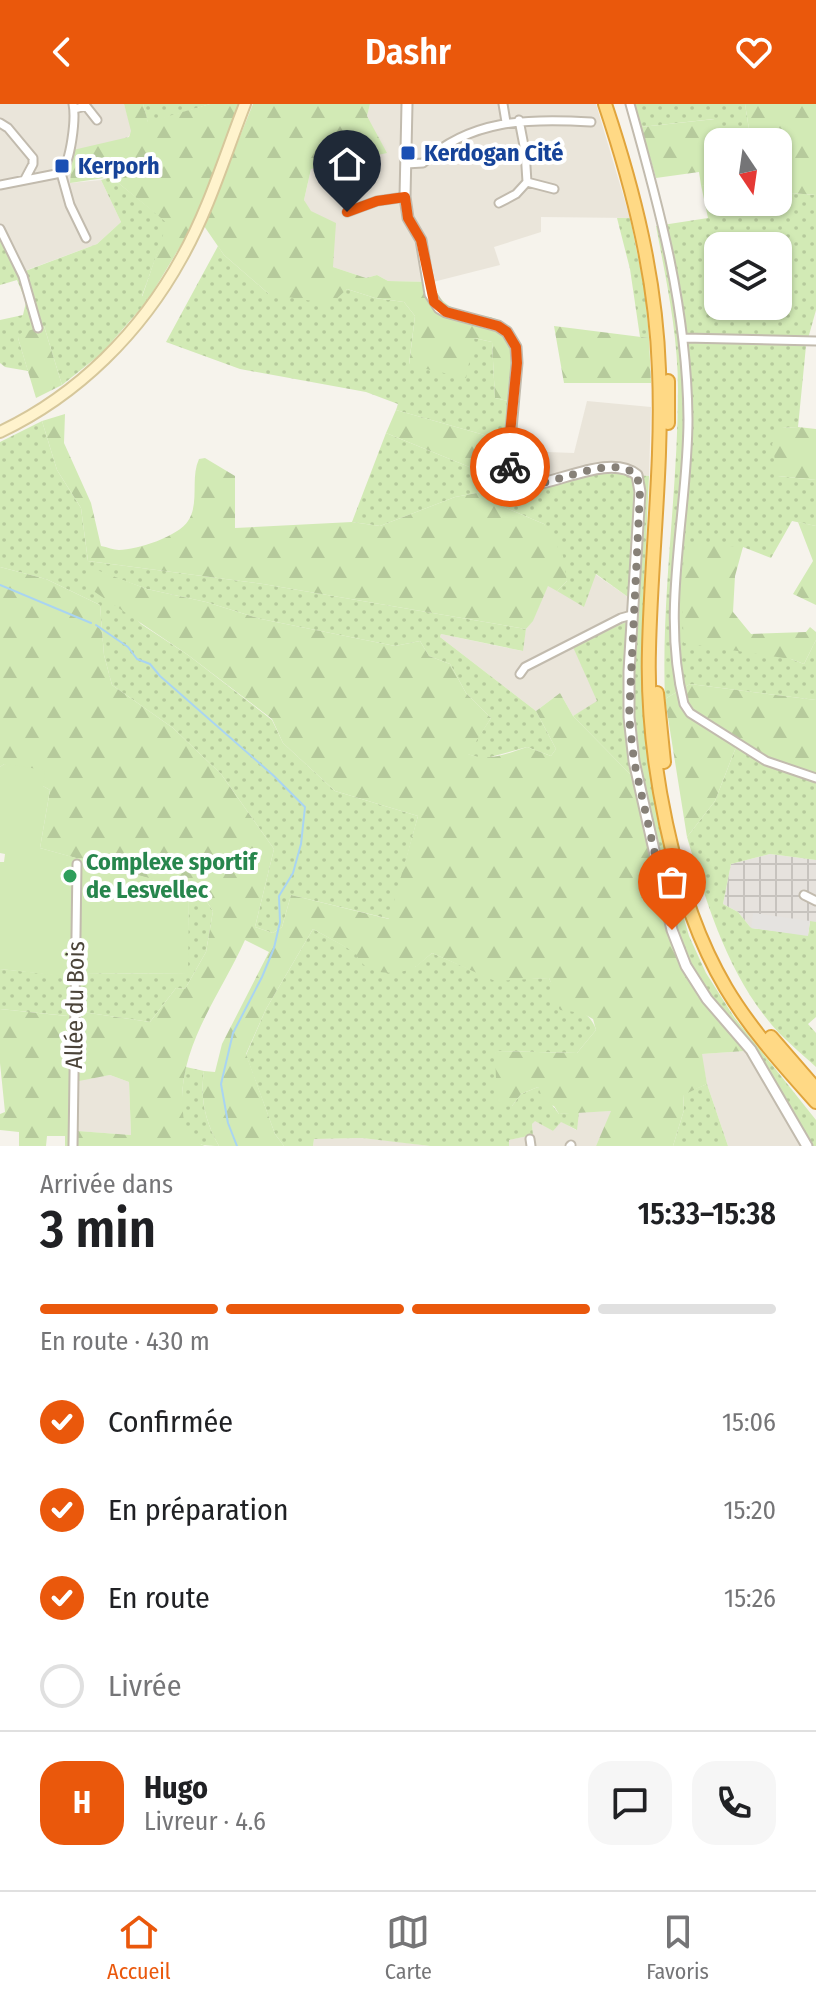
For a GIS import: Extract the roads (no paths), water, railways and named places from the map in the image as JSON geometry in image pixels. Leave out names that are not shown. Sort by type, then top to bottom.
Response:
[{"type":"highway","points":[[605,104],[641,225],[657,332],[660,427],[648,674],[653,742],[662,800],[689,904],[713,964],[748,1021],[816,1099]]},
{"type":"highway","points":[[613,104],[639,184],[650,232],[666,336],[668,419],[657,668],[666,774],[679,839],[705,926],[733,985],[816,1099]]},
{"type":"highway","points":[[764,1028],[816,1076]]},
{"type":"main road","points":[[0,432],[47,404],[90,372],[112,352],[150,307],[183,255],[200,220],[245,104]]},
{"type":"street","points":[[407,104],[405,197],[408,218],[421,240],[434,302],[446,312],[498,326],[507,332],[516,347],[508,462],[513,473],[531,485],[604,468],[621,468],[637,475],[640,492],[629,717],[634,761],[672,930],[686,966],[707,999],[751,1050],[807,1146]]},
{"type":"street","points":[[503,104],[506,122]]},
{"type":"street","points":[[630,104],[673,264],[684,338],[686,467],[674,606],[684,704],[690,713],[766,761],[816,778]]},
{"type":"street","points":[[0,185],[61,173],[67,166],[74,107],[86,106],[97,120]]},
{"type":"street","points":[[499,203],[516,194],[527,182],[519,120]]},
{"type":"street","points":[[406,164],[423,163],[460,136],[506,122],[591,122]]},
{"type":"street","points":[[0,123],[33,158],[25,179]]},
{"type":"street","points":[[61,173],[70,205],[86,238]]},
{"type":"street","points":[[527,182],[554,189]]},
{"type":"street","points":[[347,212],[377,201],[405,197]]},
{"type":"street","points":[[0,229],[23,276],[38,328]]},
{"type":"street","points":[[684,338],[816,341]]},
{"type":"street","points":[[520,674],[525,667],[632,615]]},
{"type":"street","name":"Allée du Bois","points":[[73,1146],[77,864]]},
{"type":"street","points":[[804,895],[816,901]]},
{"type":"waterway","points":[[0,585],[91,623]]},
{"type":"waterway","points":[[96,625],[128,647],[137,659],[150,664],[305,807],[301,844],[293,873],[279,896],[280,922],[274,948],[233,1033],[221,1084],[228,1123],[237,1146]]},
{"type":"place","name":"Kerdogan Cité","points":[[408,153]]},
{"type":"place","name":"Kerporh","points":[[62,166]]},
{"type":"place","name":"Complexe sportif de Lesvellec","points":[[70,876]]}]
